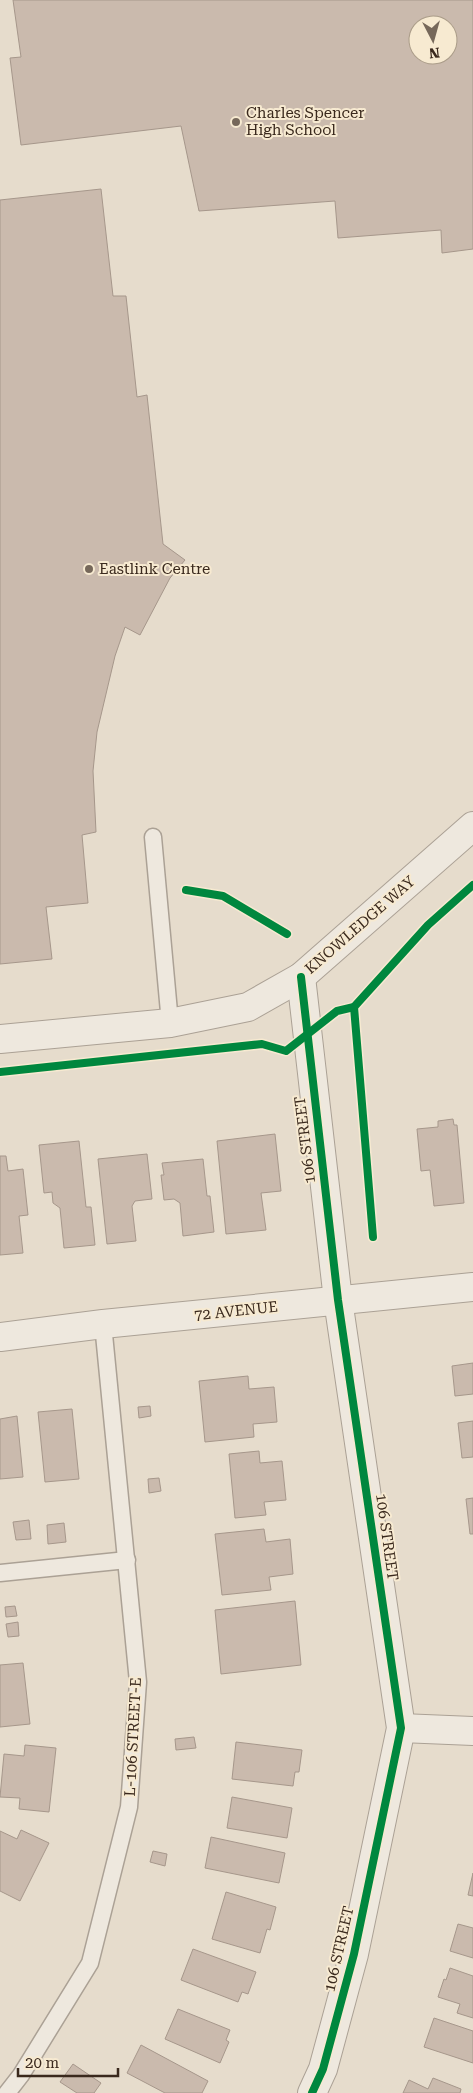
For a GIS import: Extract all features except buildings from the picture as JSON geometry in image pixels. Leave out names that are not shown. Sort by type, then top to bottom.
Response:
[{"type":"street","name":"KNOWLEDGE WAY","points":[[0,1039],[170,1023],[248,1007],[301,977],[473,826]]},
{"type":"street","name":"106 STREET","points":[[301,977],[338,1300],[401,1728],[354,1954],[323,2070],[312,2093]]},
{"type":"street","name":"72 AVENUE","points":[[0,1337],[103,1324],[473,1287]]},
{"type":"street","points":[[401,1728],[473,1731]]},
{"type":"lane","points":[[153,837],[170,1023]]},
{"type":"lane","name":"L-106 STREET-E","points":[[7,2093],[21,2075],[90,1963],[129,1807],[138,1682],[128,1560],[103,1324]]},
{"type":"lane","points":[[0,1573],[128,1560]]},
{"type":"cycle path","points":[[0,1072],[262,1044],[286,1051],[337,1011],[354,1007],[428,925],[473,885]]},
{"type":"cycle path","points":[[186,890],[223,896],[287,934]]},
{"type":"cycle path","points":[[301,977],[338,1300],[401,1728],[354,1954],[323,2069],[312,2093]]},
{"type":"cycle path","points":[[354,1007],[373,1237]]},
{"type":"place","name":"Charles Spencer High School","points":[[236,122]]},
{"type":"place","name":"Eastlink Centre","points":[[89,569]]}]
